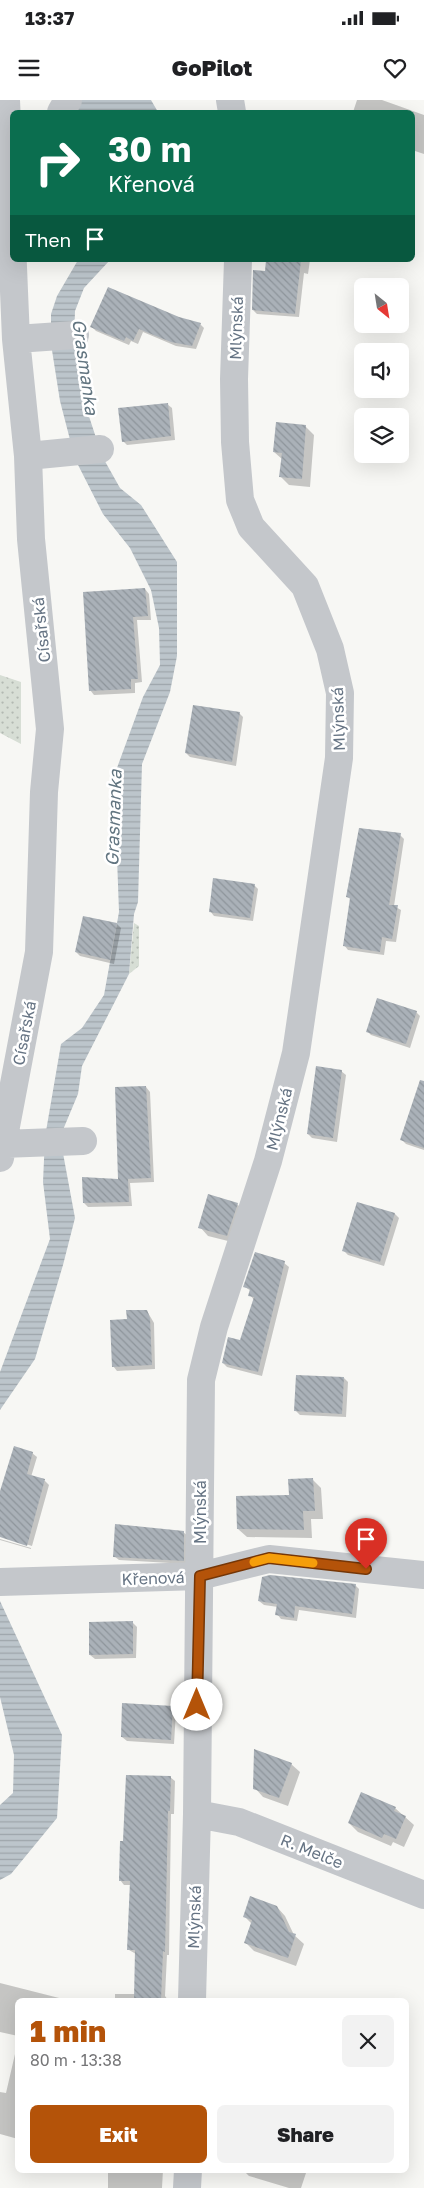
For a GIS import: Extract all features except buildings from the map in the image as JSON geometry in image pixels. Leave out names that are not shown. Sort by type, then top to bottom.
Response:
[{"type":"street","name":"Císařská","points":[[6,100],[10,168]]},
{"type":"street","name":"Císařská","points":[[1,1151],[40,940],[44,792],[50,723],[31,539],[28,456],[16,339],[13,262]]},
{"type":"street","name":"Mlýnská","points":[[192,1998],[197,1814],[201,1380],[214,1327],[268,1161],[296,1054],[340,758],[340,693],[330,649],[311,598],[305,586],[251,527],[240,500],[235,442],[234,379],[238,262]]},
{"type":"street","points":[[16,339],[63,336]]},
{"type":"street","points":[[28,456],[87,450]]},
{"type":"street","points":[[1,1151],[63,1142]]},
{"type":"street","name":"Křenová","points":[[0,1582],[200,1576],[269,1558],[424,1575]]},
{"type":"street","name":"R. Melče","points":[[197,1814],[239,1822],[424,1895]]},
{"type":"street","points":[[187,2188],[188,2173]]},
{"type":"shaded area","points":[[53,100],[151,100],[157,110],[69,110]]},
{"type":"shaded area","points":[[77,262],[108,262],[84,288],[75,311],[74,342],[83,398],[102,456],[120,488],[141,505],[177,562],[177,656],[170,692],[142,764],[138,902],[134,914],[129,974],[82,1066],[78,1094],[60,1137],[75,1218],[35,1359],[0,1410],[0,1372],[50,1239],[43,1182],[45,1137],[61,1044],[82,1028],[104,995],[119,912],[114,776],[143,697],[160,665],[159,628],[151,590],[130,548],[103,514],[75,459],[60,401],[51,344],[51,314],[57,296]]},
{"type":"shaded area","points":[[0,675],[21,682],[21,744],[0,733]]},
{"type":"shaded area","points":[[134,923],[139,926],[139,966],[129,974]]},
{"type":"shaded area","points":[[0,1601],[62,1735],[57,1818],[11,1874],[0,1880],[0,1805],[13,1793],[14,1755],[0,1697]]},
{"type":"slow traffic","points":[[254,1562],[269,1558],[313,1563]]},
{"type":"route","points":[[197,1705],[200,1576],[269,1558],[366,1569]]},
{"type":"water label","name":"Grasmanka","points":[[85,367]]},
{"type":"water label","name":"Grasmanka","points":[[114,818]]}]
